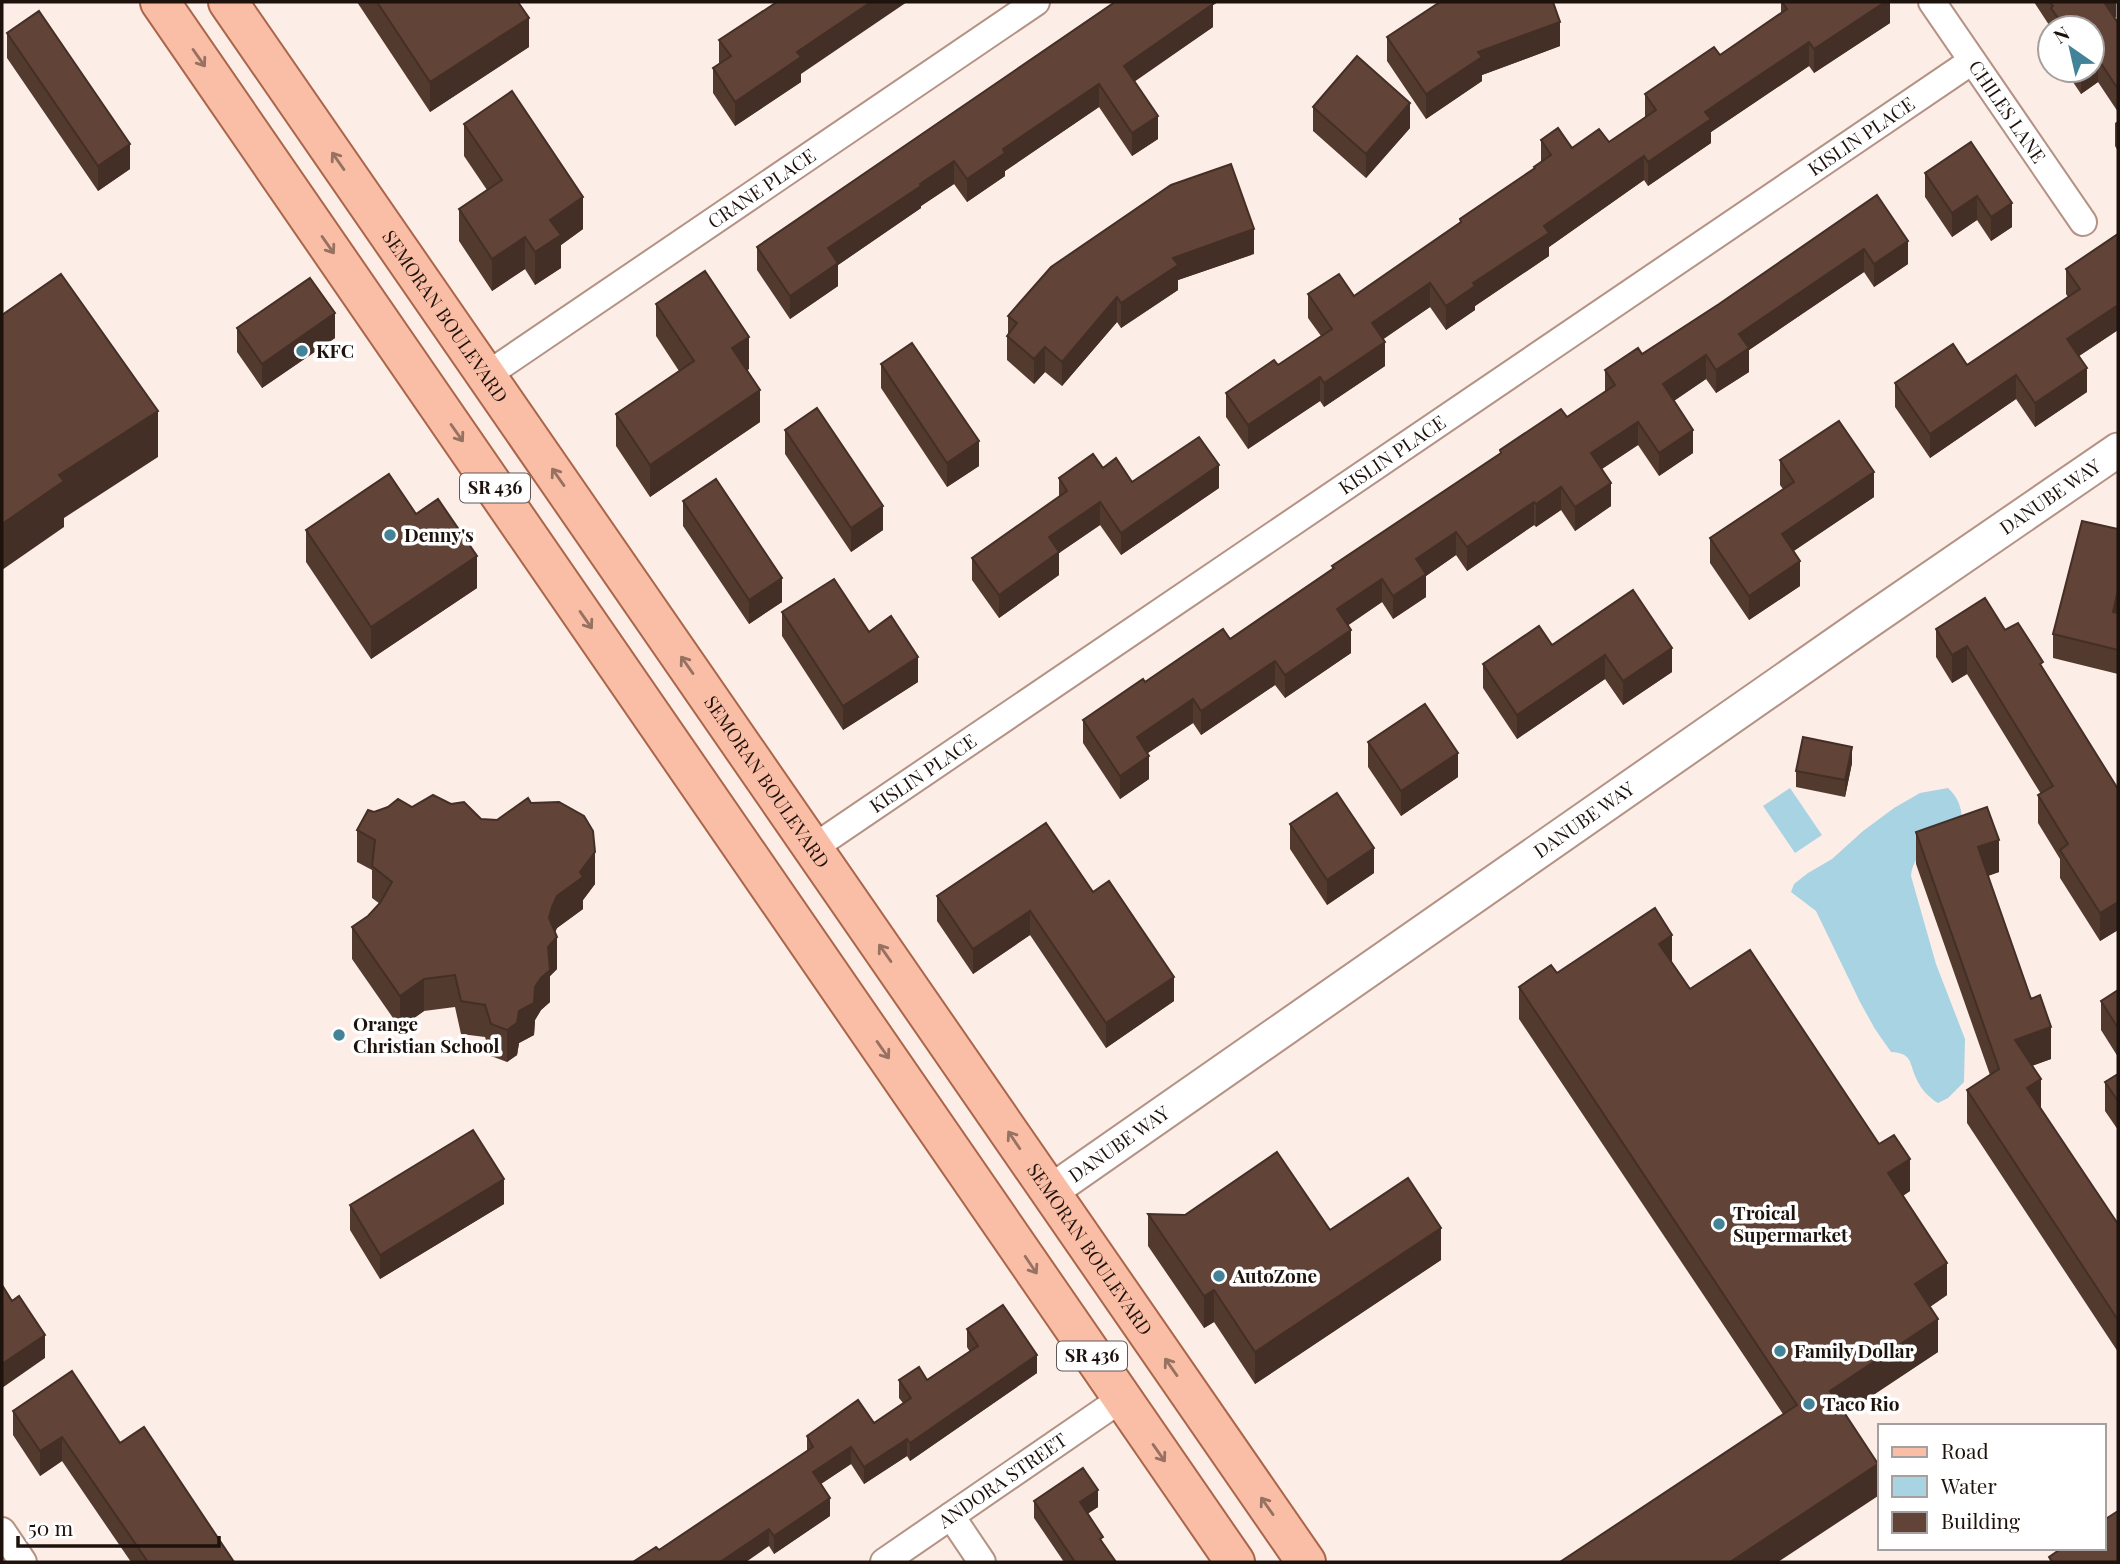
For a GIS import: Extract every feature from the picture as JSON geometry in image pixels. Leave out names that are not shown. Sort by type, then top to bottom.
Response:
[{"type":"main road","name":"SR 436","points":[[160,2],[1235,1562]]},
{"type":"main road","name":"SEMORAN BOULEVARD","points":[[228,2],[1306,1562]]},
{"type":"main road","points":[[951,1148],[988,1177],[1023,1190],[1050,1192]]},
{"type":"main road","points":[[998,1217],[1027,1214],[1053,1222],[1095,1257]]},
{"type":"street","name":"CRANE PLACE","points":[[487,375],[1036,2]]},
{"type":"street","name":"CHILES LANE","points":[[1932,2],[2083,222]]},
{"type":"street","name":"KISLIN PLACE","points":[[813,848],[1972,61]]},
{"type":"street","name":"DANUBE WAY","points":[[1050,1192],[2118,450]]},
{"type":"street","name":"ANDORA STREET","points":[[884,1562],[1121,1399]]},
{"type":"street","points":[[951,1517],[982,1562]]},
{"type":"street","points":[[2,1531],[23,1562]]},
{"type":"water","points":[[1790,788],[1822,835],[1795,853],[1763,806]]},
{"type":"water","points":[[1948,788],[1959,803],[1962,821],[1923,851],[1917,858],[1911,876],[1936,964],[1965,1039],[1964,1082],[1948,1098],[1938,1103],[1920,1086],[1906,1056],[1891,1052],[1875,1029],[1816,911],[1791,892],[1794,884],[1832,859],[1894,808],[1920,793]]},
{"type":"building","points":[[377,2],[518,2],[529,18],[430,82]]},
{"type":"building","points":[[777,2],[871,2],[797,52],[801,57],[735,102],[713,68],[731,56],[719,40]]},
{"type":"building","points":[[1115,2],[1213,4],[1124,66],[1158,116],[1132,133],[1099,84],[1003,149],[1005,153],[967,179],[954,161],[920,184],[921,186],[828,248],[838,263],[790,296],[757,247]]},
{"type":"building","points":[[1440,2],[1553,2],[1560,22],[1478,52],[1482,57],[1426,94],[1387,37]]},
{"type":"building","points":[[1782,2],[1885,2],[1814,49],[1809,42],[1705,112],[1711,119],[1648,162],[1644,156],[1544,226],[1549,233],[1473,283],[1475,286],[1446,306],[1430,283],[1372,323],[1385,342],[1324,383],[1320,377],[1248,425],[1226,393],[1274,360],[1278,365],[1332,329],[1308,294],[1339,274],[1354,296],[1461,222],[1460,219],[1551,155],[1541,140],[1558,128],[1572,148],[1599,129],[1609,142],[1656,110],[1645,94],[1714,47],[1720,55],[1787,9]]},
{"type":"building","points":[[2049,2],[2104,2],[2118,23],[2118,89],[2106,71],[2106,14],[2055,14],[2051,8],[2053,6]]},
{"type":"building","points":[[39,11],[130,144],[98,166],[7,33]]},
{"type":"building","points":[[1357,56],[1410,103],[1366,154],[1313,107]]},
{"type":"building","points":[[512,91],[583,197],[550,220],[561,235],[535,252],[525,237],[492,259],[459,209],[502,180],[464,124]]},
{"type":"building","points":[[1971,142],[2012,203],[1991,217],[1977,196],[1952,213],[1925,173]]},
{"type":"building","points":[[1231,164],[1254,229],[1173,258],[1178,265],[1121,303],[1117,297],[1062,362],[1045,347],[1034,359],[1007,336],[1017,323],[1008,316],[1051,267],[1171,185]]},
{"type":"building","points":[[1877,195],[1908,241],[1874,264],[1864,249],[1739,334],[1749,348],[1716,370],[1706,355],[1663,384],[1693,430],[1659,453],[1638,422],[1591,453],[1611,483],[1575,507],[1561,487],[1467,547],[1456,532],[1416,559],[1426,574],[1393,596],[1382,579],[1337,609],[1351,630],[1285,675],[1275,661],[1201,711],[1193,699],[1137,737],[1149,756],[1120,776],[1083,720],[1223,629],[1230,639],[1561,409],[1567,417],[1615,385],[1605,370],[1638,348],[1642,354]]},
{"type":"building","points":[[2118,234],[2118,305],[2067,339],[2087,368],[2035,403],[2016,375],[1930,434],[1895,383],[1953,344],[1967,365],[2080,289],[2066,269]]},
{"type":"building","points":[[705,271],[749,337],[732,348],[760,390],[650,465],[616,414],[694,361],[656,304]]},
{"type":"building","points":[[61,274],[158,411],[59,475],[64,481],[2,524],[2,315]]},
{"type":"building","points":[[310,278],[335,313],[262,364],[237,328]]},
{"type":"building","points":[[912,343],[979,441],[947,463],[881,364]]},
{"type":"building","points":[[817,408],[883,506],[851,528],[785,430]]},
{"type":"building","points":[[1839,421],[1874,472],[1782,534],[1800,561],[1749,596],[1710,538],[1794,482],[1780,460]]},
{"type":"building","points":[[1199,437],[1219,465],[1121,533],[1100,502],[1049,537],[1059,552],[999,595],[972,558],[1067,491],[1059,478],[1093,454],[1103,468],[1116,458],[1132,482]]},
{"type":"building","points":[[389,474],[416,514],[438,499],[477,556],[371,627],[306,530]]},
{"type":"building","points":[[716,479],[782,578],[749,600],[683,501]]},
{"type":"building","points":[[2082,521],[2118,529],[2118,590],[2113,612],[2118,613],[2118,650],[2053,634]]},
{"type":"building","points":[[834,579],[869,632],[891,616],[918,657],[843,706],[782,612]]},
{"type":"building","points":[[1633,590],[1672,648],[1623,681],[1605,655],[1517,715],[1483,664],[1539,626],[1552,645]]},
{"type":"building","points":[[1985,598],[2005,630],[2018,623],[2043,662],[2040,664],[2118,789],[2118,902],[2100,913],[2060,850],[2068,844],[2038,795],[2053,786],[1967,646],[1952,655],[1936,629]]},
{"type":"building","points":[[1425,704],[1458,753],[1401,791],[1368,742]]},
{"type":"building","points":[[1803,737],[1852,747],[1845,780],[1796,771]]},
{"type":"building","points":[[1337,793],[1374,848],[1327,880],[1290,824]]},
{"type":"building","points":[[433,795],[451,804],[464,802],[481,819],[497,820],[528,798],[531,803],[559,802],[584,816],[593,831],[595,852],[580,872],[583,877],[557,896],[552,907],[549,918],[557,937],[548,947],[550,970],[535,987],[534,1003],[519,1011],[517,1023],[507,1030],[491,1024],[485,1005],[461,1001],[455,975],[424,979],[400,996],[352,927],[380,903],[392,882],[372,866],[375,840],[357,830],[368,810],[374,812],[388,807],[398,799],[412,807]]},
{"type":"building","points":[[1987,807],[1999,840],[1978,847],[2031,999],[2040,995],[2051,1027],[2015,1040],[2041,1079],[2027,1088],[2118,1224],[2118,1320],[1967,1090],[1999,1069],[1916,832]]},
{"type":"building","points":[[1046,823],[1093,892],[1109,881],[1174,977],[1106,1023],[1030,911],[973,949],[937,896]]},
{"type":"building","points":[[1655,908],[1672,935],[1659,944],[1690,989],[1750,950],[1879,1144],[1894,1135],[1910,1159],[1888,1173],[1947,1263],[1915,1284],[1938,1319],[1830,1391],[1878,1464],[1730,1562],[1560,1562],[1797,1405],[1519,987],[1551,965],[1557,973]]},
{"type":"building","points":[[2118,990],[2118,1028],[2101,1001]]},
{"type":"building","points":[[2118,1074],[2118,1101],[2105,1082]]},
{"type":"building","points":[[473,1130],[504,1179],[380,1255],[350,1205]]},
{"type":"building","points":[[1277,1152],[1330,1230],[1408,1178],[1441,1228],[1255,1352],[1214,1290],[1204,1296],[1148,1214],[1185,1215]]},
{"type":"building","points":[[2,1285],[12,1301],[19,1296],[45,1335],[2,1364]]},
{"type":"building","points":[[1003,1305],[1037,1355],[910,1443],[907,1439],[864,1467],[851,1447],[813,1472],[830,1498],[774,1536],[769,1529],[720,1562],[633,1562],[656,1547],[659,1550],[813,1447],[807,1436],[858,1400],[874,1423],[911,1398],[899,1380],[919,1367],[927,1380],[978,1346],[967,1329]]},
{"type":"building","points":[[72,1371],[120,1443],[144,1427],[234,1562],[148,1562],[62,1437],[40,1451],[13,1411]]},
{"type":"building","points":[[1083,1468],[1098,1490],[1080,1502],[1116,1562],[1075,1562],[1034,1501]]},
{"type":"building","points":[[2118,1511],[2118,1562],[2052,1562],[2049,1557],[2059,1550],[2106,1550],[2106,1519]]},
{"type":"place","name":"KFC","points":[[302,351]]},
{"type":"place","name":"Denny's","points":[[390,535]]},
{"type":"place","name":"Orange Christian School","points":[[339,1035]]},
{"type":"place","name":"Troical Supermarket","points":[[1719,1224]]},
{"type":"place","name":"AutoZone","points":[[1219,1276]]},
{"type":"place","name":"Family Dollar","points":[[1780,1351]]},
{"type":"place","name":"Taco Rio","points":[[1809,1404]]}]
